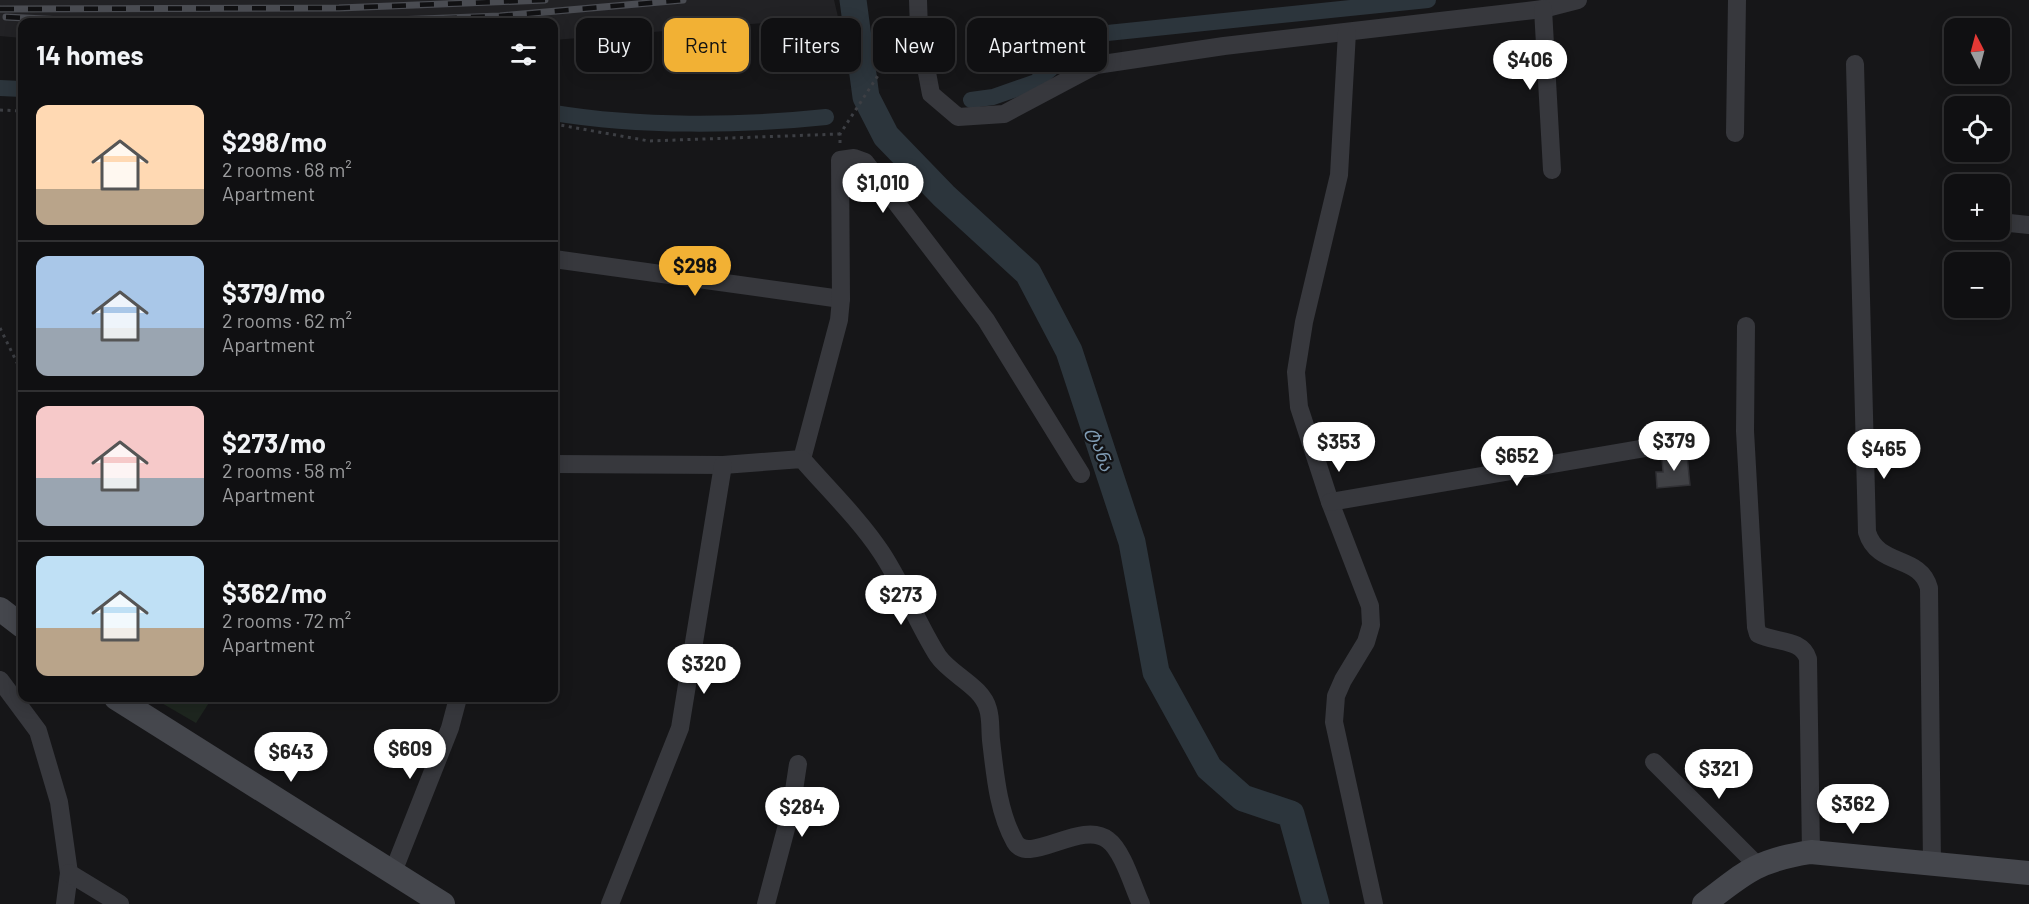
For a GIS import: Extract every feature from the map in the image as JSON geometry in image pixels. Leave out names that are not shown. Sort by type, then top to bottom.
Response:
[{"type":"main road","points":[[0,609],[18,623]]},
{"type":"main road","points":[[122,702],[443,904]]},
{"type":"main road","points":[[1704,904],[1757,865],[1783,856],[1811,852],[2029,873]]},
{"type":"street","points":[[918,0],[919,18]]},
{"type":"street","points":[[927,72],[931,94],[958,117],[1004,114],[1096,65],[1543,9],[1578,0]]},
{"type":"street","points":[[1735,133],[1737,0]]},
{"type":"street","points":[[1543,9],[1552,171]]},
{"type":"street","points":[[1347,32],[1339,175],[1304,322],[1296,372],[1299,407],[1330,502],[1370,606],[1371,625],[1366,642],[1342,680],[1336,696],[1334,722],[1374,904]]},
{"type":"street","points":[[1855,64],[1868,532],[1871,543],[1879,552],[1917,569],[1926,576],[1929,588],[1932,865]]},
{"type":"street","points":[[802,459],[839,320],[841,299],[840,160],[854,159],[866,162],[986,320],[1081,474]]},
{"type":"street","points":[[2010,223],[2029,225]]},
{"type":"street","points":[[558,260],[841,299]]},
{"type":"street","points":[[1746,326],[1745,431],[1756,627],[1758,634],[1764,638],[1799,645],[1805,651],[1808,659],[1811,852]]},
{"type":"street","points":[[1330,502],[1698,439]]},
{"type":"street","points":[[558,464],[723,465],[802,459]]},
{"type":"street","points":[[802,459],[881,552],[939,658],[979,694],[988,707],[995,778],[1009,828],[1017,845],[1027,849],[1038,848],[1081,834],[1093,833],[1107,838],[1115,846],[1141,904]]},
{"type":"street","points":[[610,904],[680,728],[723,465]]},
{"type":"street","points":[[0,680],[38,731],[59,802],[69,873],[65,904]]},
{"type":"street","points":[[393,872],[450,728],[457,702]]},
{"type":"street","points":[[1654,762],[1757,865]]},
{"type":"street","points":[[766,904],[791,810],[798,764]]},
{"type":"street","points":[[69,873],[120,904]]},
{"type":"path","points":[[840,160],[840,134],[882,72]]},
{"type":"path","points":[[0,110],[18,111]]},
{"type":"path","points":[[558,125],[649,141],[840,134]]},
{"type":"path","points":[[0,328],[18,365]]},
{"type":"shaded area","points":[[0,0],[834,0],[838,17],[761,18],[761,23],[749,24],[749,18],[664,18],[664,31],[652,32],[652,18],[576,18],[576,38],[558,40],[558,18],[18,18],[18,38],[0,36]]},
{"type":"shaded area","points":[[160,702],[209,702],[196,723]]},
{"type":"building","points":[[1687,455],[1690,485],[1657,488],[1656,472],[1663,472],[1662,458]]},
{"type":"waterway","name":"ტანა","points":[[853,0],[866,97],[886,136],[944,196],[1028,273],[1069,351],[1132,542],[1156,672],[1209,768],[1243,798],[1291,814],[1316,904]]},
{"type":"waterway","points":[[971,100],[993,97],[1036,82],[1088,35],[1428,0]]},
{"type":"waterway","points":[[0,88],[18,89]]},
{"type":"waterway","points":[[558,114],[620,121],[690,124],[826,117]]},
{"type":"railway","points":[[0,9],[339,8],[545,0]]},
{"type":"railway","points":[[447,18],[500,16],[683,0]]},
{"type":"railway","points":[[6,17],[25,18]]}]
